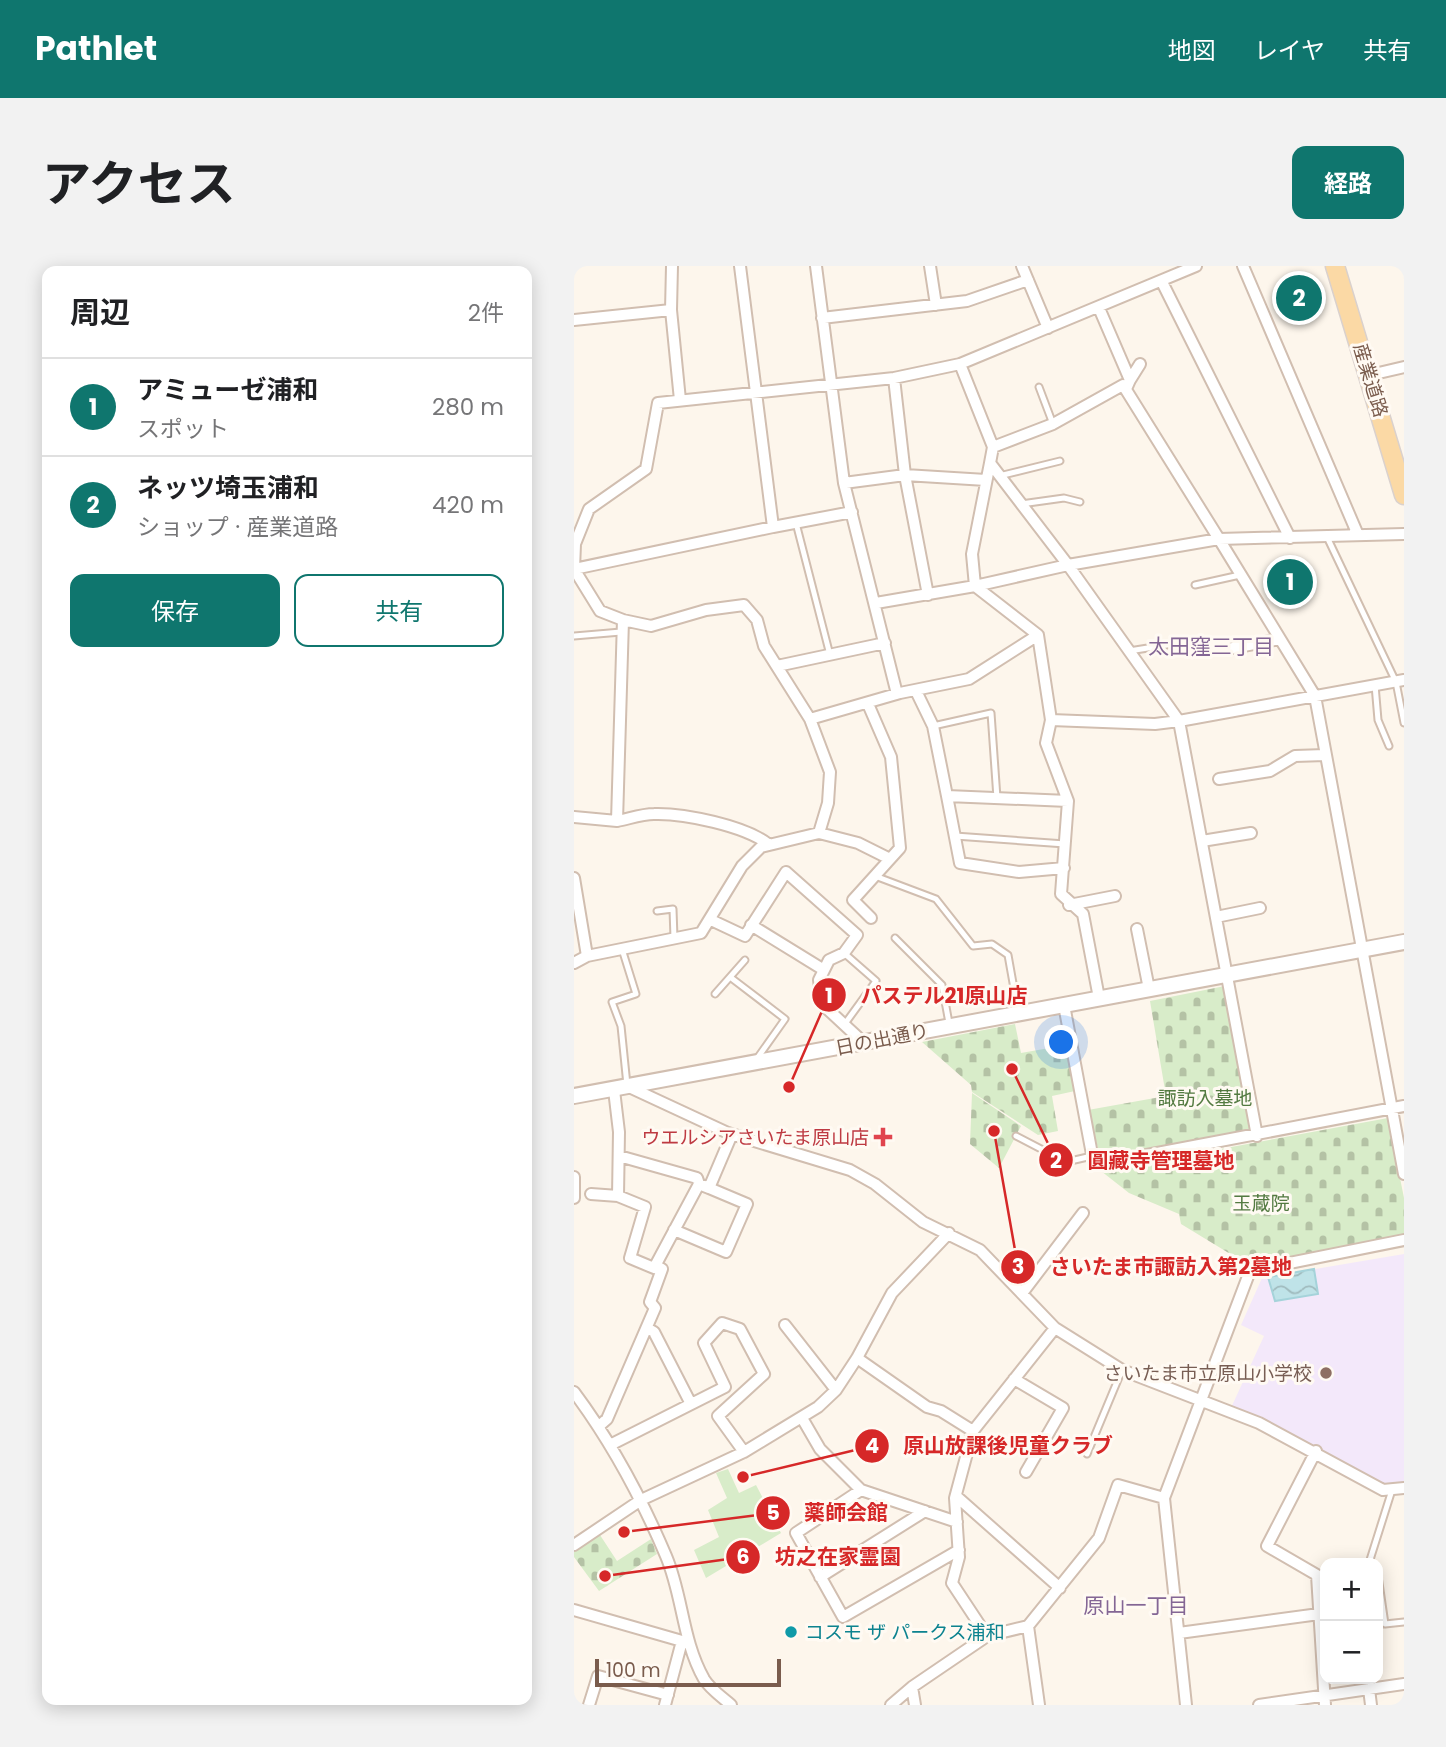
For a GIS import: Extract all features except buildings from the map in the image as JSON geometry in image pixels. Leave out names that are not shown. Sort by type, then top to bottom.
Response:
[{"type":"main road","name":"産業道路","points":[[1335,266],[1404,495]]},
{"type":"street","points":[[672,266],[671,310],[680,400]]},
{"type":"street","points":[[740,266],[773,527]]},
{"type":"street","points":[[816,266],[829,386],[844,483],[897,694]]},
{"type":"street","points":[[930,266],[936,305]]},
{"type":"street","points":[[1022,266],[1048,328]]},
{"type":"street","points":[[819,833],[828,803],[830,772],[810,719],[764,646],[757,620],[744,605],[706,610],[651,626],[622,626],[600,611],[574,569],[575,544],[589,509],[646,469],[658,403],[894,378],[960,364],[1196,266]]},
{"type":"street","points":[[1243,266],[1358,535]]},
{"type":"street","points":[[822,318],[967,301],[1028,280]]},
{"type":"street","points":[[1162,282],[1290,538]]},
{"type":"street","points":[[1099,307],[1128,384],[1315,696],[1404,1174]]},
{"type":"street","points":[[574,320],[671,310]]},
{"type":"street","points":[[960,364],[993,447],[972,554],[975,586],[1038,635],[1051,720],[1046,743],[1068,801],[1061,894],[1069,905],[1083,914],[1099,998]]},
{"type":"street","points":[[993,447],[1053,424],[1128,384],[1140,364]]},
{"type":"street","points":[[1370,375],[1404,367]]},
{"type":"street","points":[[894,378],[905,475],[928,595]]},
{"type":"street","points":[[990,463],[1068,565],[1179,721],[1256,1136]]},
{"type":"street","points":[[844,483],[905,475],[986,480]]},
{"type":"street","points":[[574,569],[852,512]]},
{"type":"street","points":[[876,603],[975,586],[1068,565],[1219,539],[1404,534]]},
{"type":"street","points":[[617,821],[622,626]]},
{"type":"street","points":[[810,719],[897,694],[969,679],[1038,635]]},
{"type":"street","points":[[1228,649],[1280,639]]},
{"type":"street","points":[[777,666],[885,643]]},
{"type":"street","points":[[1051,720],[1155,724],[1400,681]]},
{"type":"street","points":[[916,691],[933,726],[960,863],[1019,872],[1064,868]]},
{"type":"street","points":[[868,704],[891,757],[900,848],[853,900],[871,918]]},
{"type":"street","points":[[1219,779],[1270,771],[1295,756],[1325,755]]},
{"type":"street","points":[[947,796],[1068,801]]},
{"type":"street","points":[[574,817],[617,821],[654,814],[716,823],[760,838],[768,844]]},
{"type":"street","points":[[574,963],[587,956],[701,933],[742,866],[761,846],[819,833],[858,843],[890,859]]},
{"type":"street","points":[[1202,841],[1251,833]]},
{"type":"street","points":[[711,920],[744,936],[786,872],[857,935],[844,953],[829,960],[819,981],[822,1004],[864,1043]]},
{"type":"street","points":[[574,878],[587,956]]},
{"type":"street","points":[[1069,905],[1115,896]]},
{"type":"street","points":[[1216,917],[1260,908]]},
{"type":"street","points":[[751,925],[824,970]]},
{"type":"street","points":[[1137,929],[1149,989]]},
{"type":"street","name":"日の出通り","points":[[574,1096],[1402,944]]},
{"type":"street","points":[[1064,1005],[1094,1165],[1404,1106]]},
{"type":"street","points":[[618,1196],[623,1088],[732,1134],[850,1170],[874,1184],[923,1222],[980,1250],[1055,1328],[1122,1370],[1200,1397],[1316,1451],[1382,1489],[1398,1490]]},
{"type":"street","points":[[656,1266],[674,1230],[704,1186],[732,1134]]},
{"type":"street","points":[[619,1156],[697,1178],[704,1186],[747,1204],[726,1252],[674,1230]]},
{"type":"street","points":[[574,1177],[574,1198]]},
{"type":"street","points":[[591,1194],[618,1196],[645,1206],[630,1258],[662,1269],[650,1302],[655,1308],[647,1328],[607,1419],[599,1426]]},
{"type":"street","points":[[1023,1292],[1083,1213]]},
{"type":"street","points":[[574,1545],[641,1500],[744,1452],[802,1418],[836,1390],[857,1358],[892,1293],[949,1233]]},
{"type":"street","points":[[1186,1705],[1164,1498],[1200,1397],[1250,1271],[1404,1240]]},
{"type":"street","points":[[612,1444],[725,1387],[704,1343],[722,1323],[740,1329],[764,1374],[719,1416],[744,1452]]},
{"type":"street","points":[[785,1325],[836,1390]]},
{"type":"street","points":[[647,1328],[654,1332],[691,1404]]},
{"type":"street","points":[[987,1636],[952,1583],[959,1550],[956,1496],[973,1432],[1055,1328]]},
{"type":"street","points":[[857,1358],[927,1407],[941,1411],[973,1432]]},
{"type":"street","points":[[1014,1379],[1063,1408],[1026,1472]]},
{"type":"street","points":[[574,1392],[612,1444],[668,1559],[685,1640],[705,1681],[731,1705]]},
{"type":"street","points":[[802,1418],[820,1449],[861,1490],[957,1522]]},
{"type":"street","points":[[1316,1451],[1267,1546],[1317,1575],[1320,1580]]},
{"type":"street","points":[[891,1705],[912,1687],[987,1636],[1028,1626],[1099,1538],[1118,1485],[1164,1498]]},
{"type":"street","points":[[861,1490],[796,1533],[844,1618],[959,1550]]},
{"type":"street","points":[[956,1496],[1060,1588]]},
{"type":"street","points":[[820,1577],[925,1511]]},
{"type":"street","points":[[1320,1598],[1324,1700]]},
{"type":"street","points":[[574,1610],[685,1640]]},
{"type":"street","points":[[1180,1633],[1319,1614]]},
{"type":"street","points":[[1028,1626],[1039,1705]]},
{"type":"street","points":[[589,1705],[598,1676],[667,1700],[685,1640]]},
{"type":"street","points":[[1259,1705],[1324,1700],[1404,1684]]},
{"type":"street","points":[[912,1687],[915,1705]]},
{"type":"street","points":[[1369,1689],[1371,1705]]},
{"type":"lane","points":[[1039,387],[1053,424]]},
{"type":"lane","points":[[999,476],[1060,461]]},
{"type":"lane","points":[[1021,504],[1064,498],[1080,502]]},
{"type":"lane","points":[[796,523],[830,655]]},
{"type":"lane","points":[[1327,537],[1400,681],[1404,723]]},
{"type":"lane","points":[[1195,584],[1241,575]]},
{"type":"lane","points":[[574,636],[622,626]]},
{"type":"lane","points":[[1129,651],[1180,643]]},
{"type":"lane","points":[[1375,685],[1378,720],[1389,746]]},
{"type":"lane","points":[[933,726],[991,713],[997,798]]},
{"type":"lane","points":[[955,836],[1065,844]]},
{"type":"lane","points":[[875,876],[936,899],[973,946],[992,944],[1008,955],[1019,1014]]},
{"type":"lane","points":[[657,911],[673,909],[674,938]]},
{"type":"lane","points":[[895,937],[942,985],[950,1026]]},
{"type":"lane","points":[[622,949],[636,994],[612,1002],[621,1026],[623,1088]]},
{"type":"lane","points":[[844,953],[876,981],[845,1025]]},
{"type":"lane","points":[[715,994],[745,960]]},
{"type":"lane","points":[[730,977],[785,1019],[753,1064]]},
{"type":"lane","points":[[1016,1136],[1066,1162],[1093,1156]]},
{"type":"lane","points":[[1087,1454],[1122,1370]]},
{"type":"lane","points":[[1371,1558],[1398,1490]]},
{"type":"lane","points":[[1383,1610],[1385,1624],[1404,1622]]},
{"type":"shaded area","name":"さいたま市立原山小学校","points":[[1404,1254],[1404,1482],[1371,1486],[1230,1410],[1264,1336],[1241,1325],[1262,1278]]},
{"type":"green space","name":"諏訪入墓地","points":[[1225,986],[1251,1133],[1101,1160],[1088,1110],[1166,1096],[1150,1001]]},
{"type":"green space","points":[[1015,1024],[1021,1053],[1066,1045],[1075,1091],[1052,1096],[1058,1131],[1038,1135],[972,1092],[971,1085],[922,1042]]},
{"type":"green space","points":[[972,1093],[1021,1126],[999,1168],[970,1144]]},
{"type":"green space","name":"玉蔵院","points":[[1388,1118],[1404,1198],[1404,1235],[1250,1266],[1181,1224],[1179,1214],[1129,1193],[1101,1171]]},
{"type":"green space","points":[[728,1469],[739,1493],[756,1485],[781,1533],[706,1578],[694,1550],[719,1537],[708,1510],[727,1498],[716,1473]]},
{"type":"green space","points":[[600,1535],[617,1561],[651,1539],[657,1554],[599,1591],[574,1557],[574,1552]]},
{"type":"water","points":[[1314,1269],[1318,1294],[1275,1301],[1268,1277]]},
{"type":"place","name":"ネッツ埼玉浦和","points":[[1299,298]]},
{"type":"place","name":"アミューゼ浦和","points":[[1290,582]]},
{"type":"place","name":"圓藏寺管理墓地","points":[[1012,1069]]},
{"type":"place","name":"パステル21原山店","points":[[789,1087]]},
{"type":"place","name":"さいたま市諏訪入第2墓地","points":[[994,1131]]},
{"type":"place","name":"ウエルシアさいたま原山店","points":[[883,1137]]},
{"type":"place","name":"さいたま市立原山小学校","points":[[1326,1373]]},
{"type":"place","name":"原山放課後児童クラブ","points":[[743,1477]]},
{"type":"place","name":"薬師会館","points":[[624,1532]]},
{"type":"place","name":"坊之在家霊園","points":[[605,1576]]},
{"type":"place","name":"コスモ ザ パークス浦和","points":[[791,1632]]},
{"type":"district","name":"太田窪三丁目","points":[[1211,647]]},
{"type":"district","name":"原山一丁目","points":[[1136,1606]]}]
